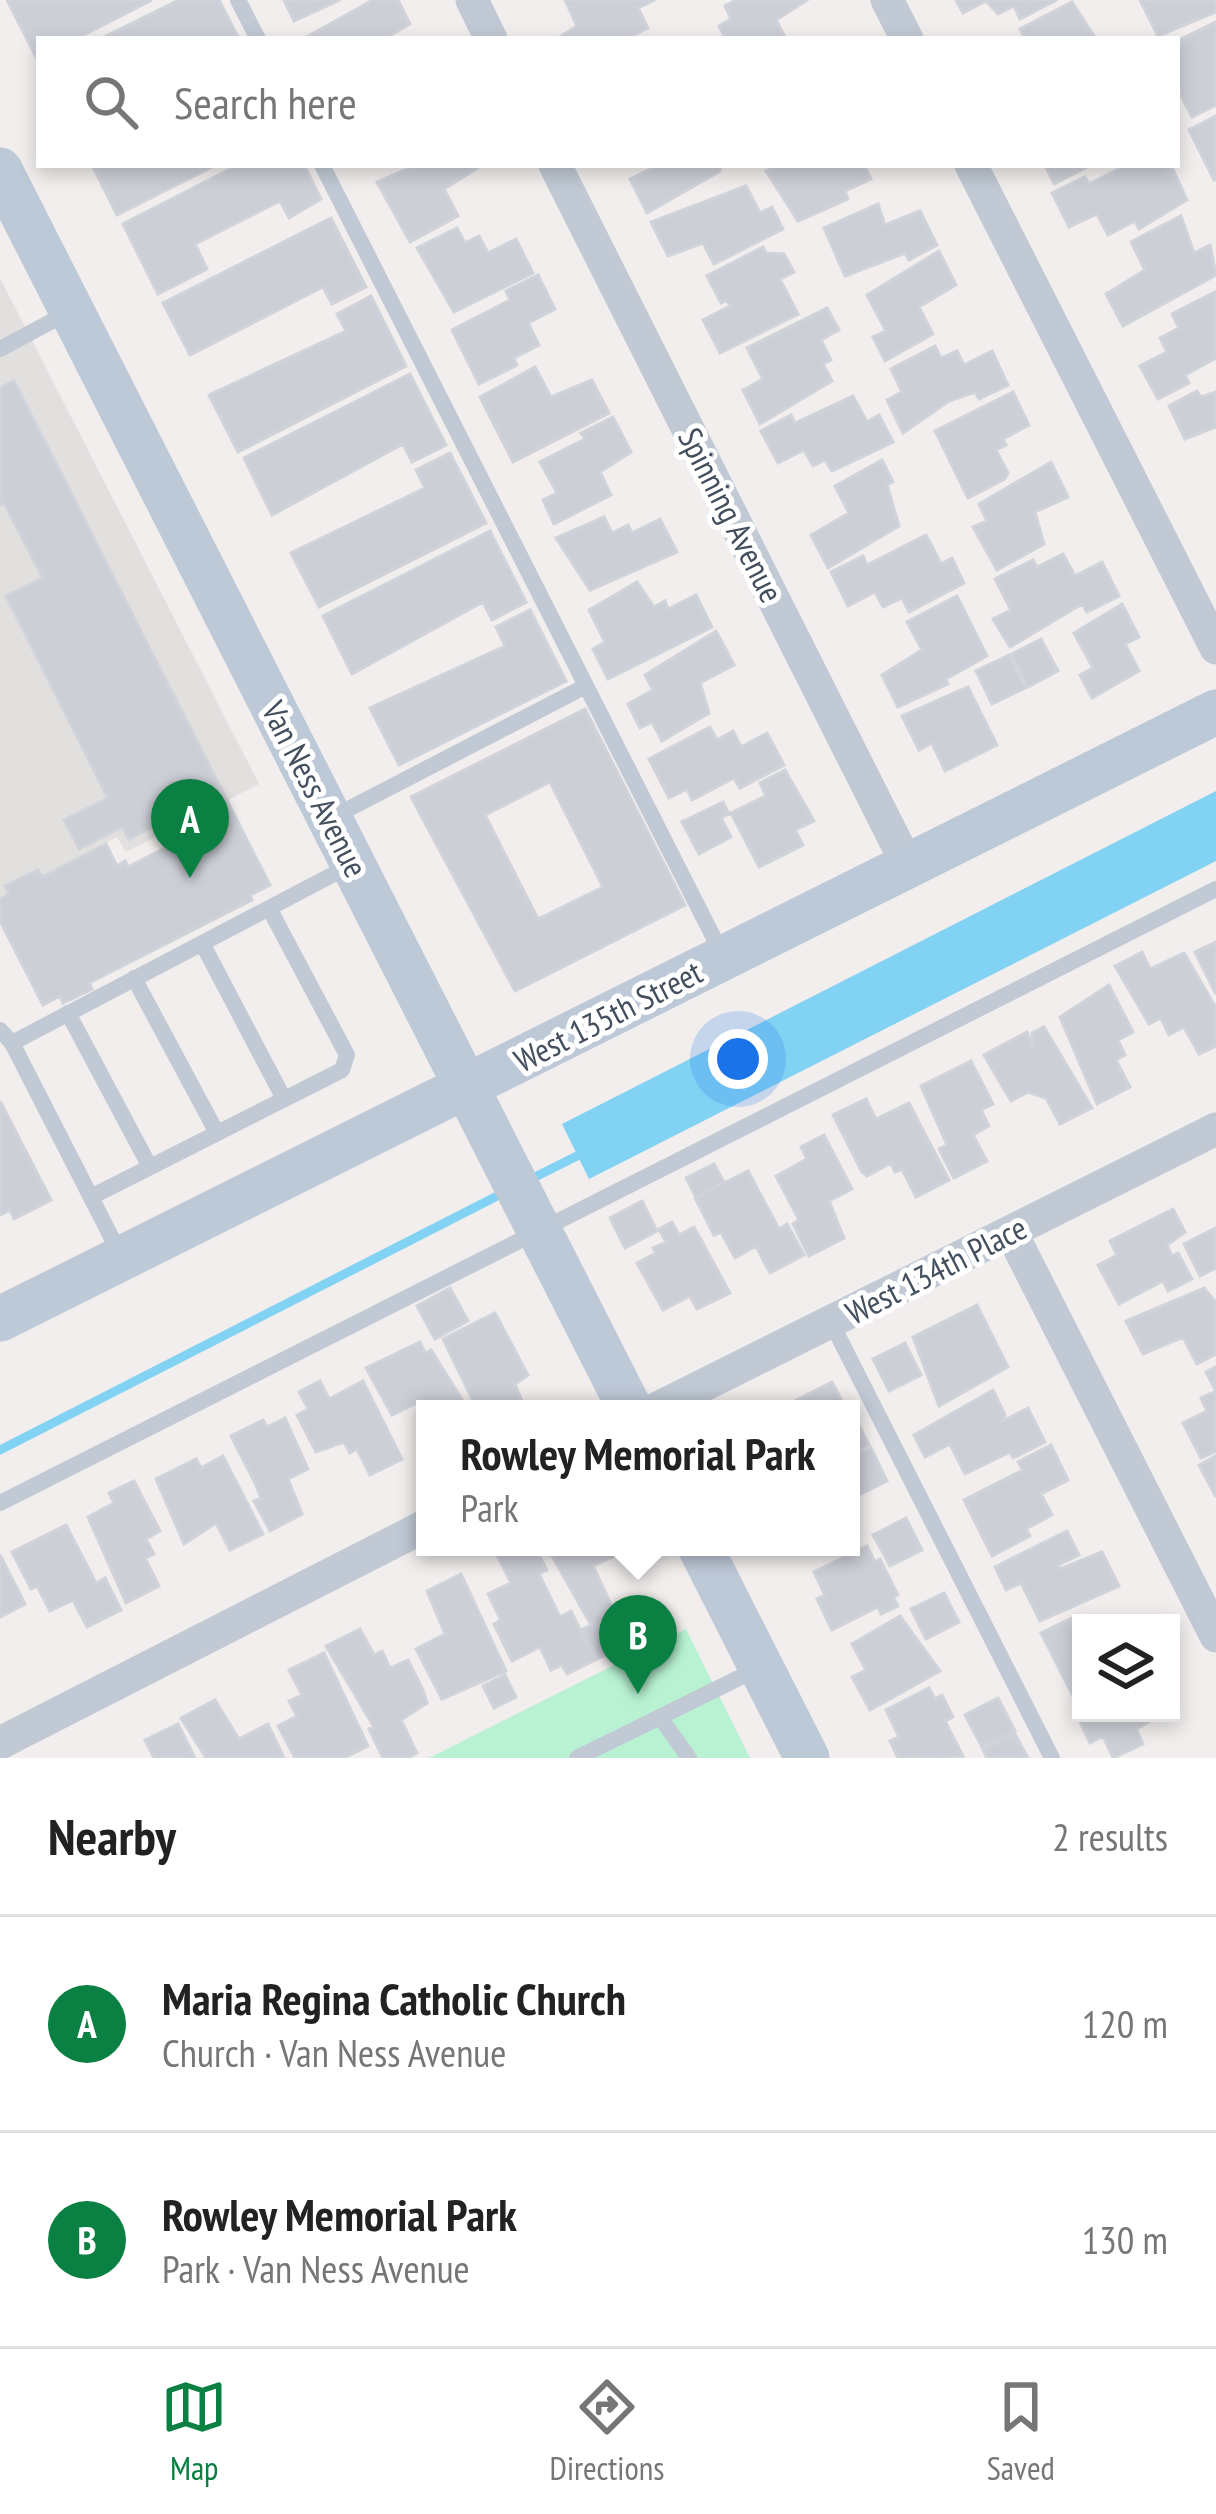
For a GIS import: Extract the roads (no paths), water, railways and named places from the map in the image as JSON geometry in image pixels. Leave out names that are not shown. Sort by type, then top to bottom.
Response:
[{"type":"main road","name":"Van Ness Avenue","points":[[3,182],[625,1400]]},
{"type":"main road","name":"West 135th Street","points":[[1,1317],[1216,712]]},
{"type":"main road","points":[[705,1556],[807,1758]]},
{"type":"street","points":[[472,0],[490,36]]},
{"type":"street","points":[[887,0],[905,36]]},
{"type":"street","name":"Spinning Avenue","points":[[557,168],[908,866]]},
{"type":"street","points":[[973,168],[1216,648]]},
{"type":"street","name":"West 134th Place","points":[[674,1400],[1216,1129]]},
{"type":"street","points":[[1011,1232],[1216,1636]]},
{"type":"street","points":[[0,1742],[416,1531]]},
{"type":"lane","points":[[238,0],[256,36]]},
{"type":"lane","points":[[324,168],[724,958]]},
{"type":"lane","points":[[0,349],[72,311]]},
{"type":"lane","points":[[330,818],[586,686]]},
{"type":"lane","points":[[122,1257],[6,1036],[68,1013],[353,864]]},
{"type":"lane","points":[[0,1503],[534,1220],[1216,889]]},
{"type":"lane","points":[[91,1197],[343,1070],[347,1055],[269,908]]},
{"type":"lane","points":[[202,943],[284,1099]]},
{"type":"lane","points":[[134,978],[217,1133]]},
{"type":"lane","points":[[68,1013],[150,1167]]},
{"type":"lane","points":[[831,1322],[1052,1758]]},
{"type":"lane","points":[[577,1758],[761,1667]]},
{"type":"lane","points":[[660,1717],[689,1758]]},
{"type":"water","points":[[1216,791],[1216,861],[589,1179],[562,1124]]},
{"type":"waterway","points":[[529,1180],[589,1150]]},
{"type":"waterway","points":[[0,1450],[503,1193]]},
{"type":"place","name":"Maria Regina Catholic Church","points":[[190,878]]},
{"type":"place","name":"Rowley Memorial Park","points":[[638,1694]]}]
